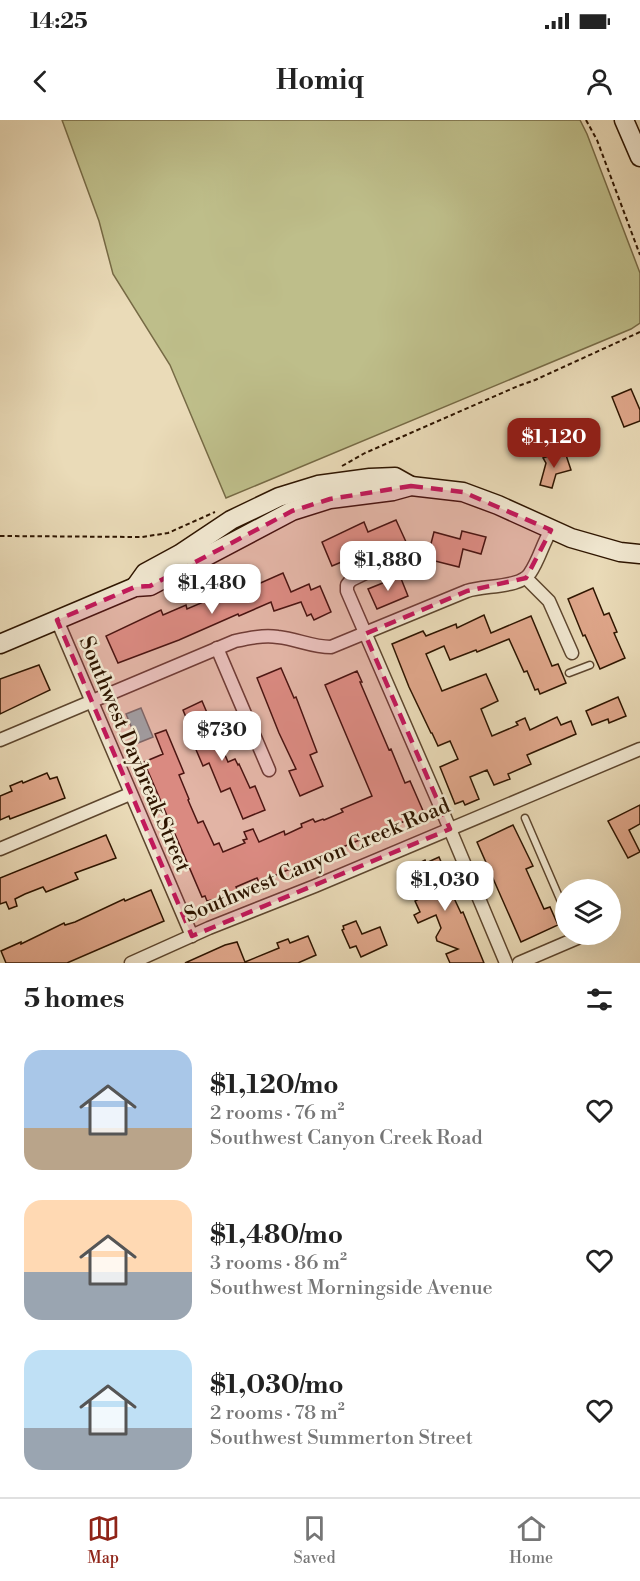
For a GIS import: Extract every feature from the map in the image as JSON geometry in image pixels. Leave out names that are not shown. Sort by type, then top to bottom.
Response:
[{"type":"main road","points":[[624,120],[640,157]]},
{"type":"main road","points":[[135,587],[145,573],[180,554],[231,520],[279,497],[333,482],[395,477],[411,486]]},
{"type":"main road","points":[[0,644],[135,587],[150,586],[292,511],[330,499],[393,491],[411,486],[463,492],[498,505],[550,530],[590,544],[640,554]]},
{"type":"street","points":[[0,741],[235,641],[263,636],[279,637],[313,646],[331,646],[467,591],[484,586],[513,583],[526,578],[531,573],[550,530]]},
{"type":"street","points":[[386,563],[359,575],[347,585],[347,591],[506,963]]},
{"type":"street","points":[[526,578],[549,601],[572,653]]},
{"type":"street","name":"Southwest Daybreak Street","points":[[57,620],[192,936]]},
{"type":"street","points":[[217,648],[268,770]]},
{"type":"street","name":"Southwest Canyon Creek Road","points":[[131,963],[148,960],[192,936],[640,749]]},
{"type":"street","points":[[0,849],[130,794]]},
{"type":"street","points":[[519,963],[558,945]]},
{"type":"lane","points":[[572,653],[579,669]]},
{"type":"lane","points":[[569,673],[590,665]]},
{"type":"lane","points":[[525,818],[555,888]]},
{"type":"path","points":[[586,120],[597,140],[640,255]]},
{"type":"path","points":[[333,482],[338,468],[349,461],[640,332]]},
{"type":"path","points":[[0,536],[142,537],[168,533],[214,512],[231,520]]},
{"type":"highlighted area","points":[[411,486],[463,492],[551,530],[526,578],[467,591],[365,634],[450,829],[192,936],[57,620],[135,587],[150,586],[292,511],[330,499]]},
{"type":"green space","points":[[62,120],[580,120],[640,273],[640,323],[631,329],[226,498],[170,365],[113,274],[99,221]]},
{"type":"shaded area","points":[[141,708],[153,737],[138,743],[126,714]]},
{"type":"building","points":[[631,389],[640,410],[640,421],[624,427],[612,397]]},
{"type":"building","points":[[565,452],[571,470],[556,474],[552,488],[540,485],[546,463],[543,458]]},
{"type":"building","points":[[396,520],[407,544],[388,552],[385,544],[332,566],[322,542],[364,522],[368,532]]},
{"type":"building","points":[[462,531],[486,537],[481,554],[463,549],[459,567],[427,559],[434,532],[460,539]]},
{"type":"building","points":[[283,573],[291,592],[309,584],[311,590],[320,586],[331,612],[314,620],[311,614],[307,616],[301,602],[274,611],[271,602],[118,663],[106,636],[161,610],[163,615],[186,605],[187,609],[213,598],[210,593],[221,588],[222,591],[247,580],[250,586],[256,585]]},
{"type":"building","points":[[400,576],[408,596],[377,609],[368,589]]},
{"type":"building","points":[[593,588],[604,615],[609,613],[617,632],[614,633],[625,658],[600,669],[568,599]]},
{"type":"building","points":[[484,615],[491,633],[531,616],[552,666],[558,664],[566,683],[540,694],[538,689],[535,690],[527,671],[524,672],[509,639],[450,660],[444,646],[426,654],[442,691],[486,674],[498,701],[481,709],[492,736],[518,725],[516,722],[525,718],[530,730],[557,717],[561,725],[571,721],[576,734],[527,755],[531,764],[508,774],[510,779],[494,785],[487,770],[470,777],[479,799],[465,805],[463,801],[455,804],[440,767],[458,759],[450,741],[438,746],[409,687],[392,644],[423,631],[426,636],[456,624],[457,628]]},
{"type":"building","points":[[39,665],[50,690],[0,714],[0,679]]},
{"type":"building","points":[[281,668],[294,698],[296,697],[317,752],[310,755],[323,786],[300,796],[289,771],[296,769],[257,678]]},
{"type":"building","points":[[357,671],[389,750],[391,749],[405,783],[410,781],[424,813],[259,882],[257,878],[236,887],[238,891],[207,901],[205,896],[202,897],[144,762],[163,754],[155,734],[166,730],[184,773],[179,775],[198,823],[203,821],[214,845],[219,843],[223,852],[245,843],[243,840],[247,839],[244,832],[253,829],[259,842],[284,831],[285,835],[302,827],[301,824],[313,819],[315,822],[324,820],[343,812],[341,809],[372,796],[325,685]]},
{"type":"building","points":[[618,697],[626,716],[609,723],[608,719],[592,725],[586,711]]},
{"type":"building","points":[[202,701],[228,762],[235,759],[239,764],[250,788],[255,786],[265,810],[243,819],[230,788],[221,792],[209,763],[203,766],[183,710]]},
{"type":"building","points":[[47,773],[50,779],[57,777],[65,798],[10,819],[9,816],[0,820],[0,796],[12,791],[10,786]]},
{"type":"building","points":[[640,805],[640,824],[629,830],[640,852],[628,858],[608,821]]},
{"type":"building","points":[[513,825],[533,866],[526,869],[544,909],[550,907],[555,918],[555,926],[521,942],[477,842]]},
{"type":"building","points":[[106,835],[116,858],[75,873],[78,879],[46,892],[43,887],[25,894],[15,899],[17,906],[9,909],[6,902],[0,904],[0,878]]},
{"type":"building","points":[[439,857],[448,878],[445,879],[461,913],[463,912],[484,963],[450,963],[446,954],[458,949],[437,941],[436,937],[441,928],[436,915],[418,923],[414,915],[420,912],[415,901],[423,897],[411,867],[425,860],[426,863]]},
{"type":"building","points":[[151,890],[164,921],[67,963],[6,963],[1,951],[64,923],[65,925],[75,922],[124,899],[125,901]]},
{"type":"building","points":[[356,921],[362,934],[380,927],[387,945],[361,957],[356,946],[350,948],[342,930],[343,926]]},
{"type":"building","points":[[308,936],[316,955],[298,963],[185,963],[237,942],[245,962],[279,948],[277,943],[288,939],[290,943]]}]
